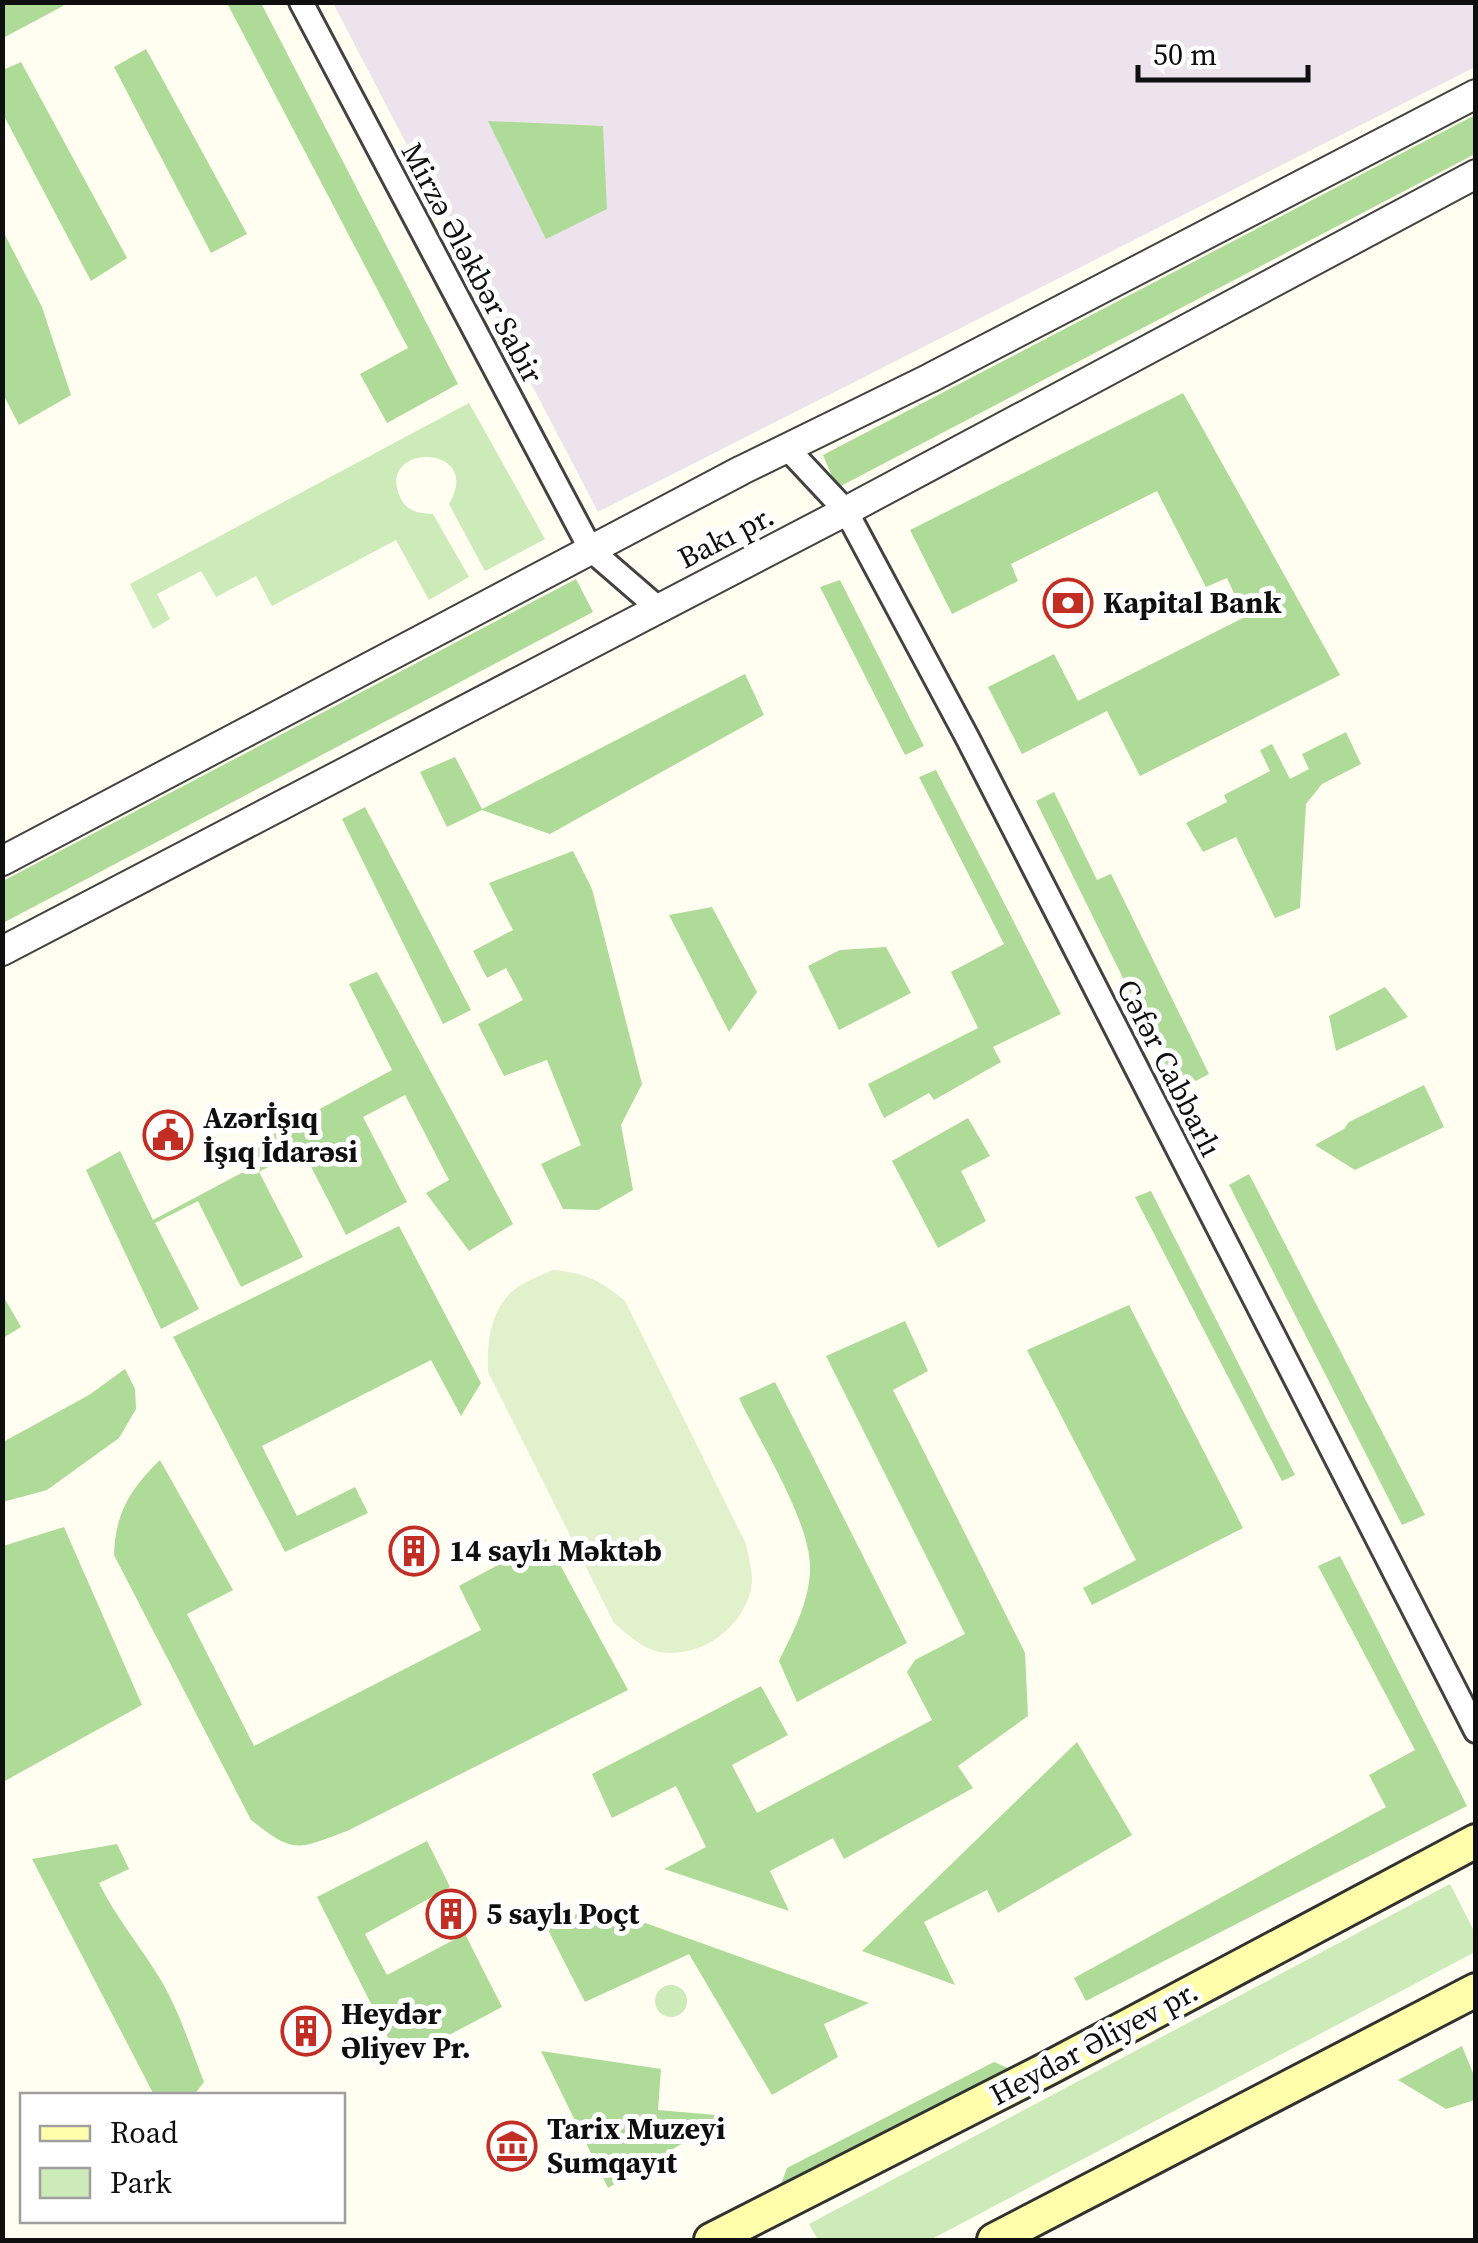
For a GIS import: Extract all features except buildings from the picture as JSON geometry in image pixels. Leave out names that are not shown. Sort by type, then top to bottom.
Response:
[{"type":"main road","name":"Heydər Əliyev pr.","points":[[711,2240],[1066,2059],[1476,1841]]},
{"type":"main road","points":[[994,2240],[1476,1990]]},
{"type":"street","name":"Mirzə Ələkbər Sabir","points":[[301,2],[591,550]]},
{"type":"street","name":"Bakı pr.","points":[[2,861],[787,448],[930,378],[1476,94]]},
{"type":"street","name":"Bakı pr.","points":[[2,951],[846,511],[1476,174]]},
{"type":"street","name":"Cəfər Cabbarlı","points":[[787,448],[846,511],[968,739],[1476,1731]]},
{"type":"street","points":[[591,550],[658,608]]},
{"type":"shaded area","points":[[333,3],[1475,3],[1475,67],[598,512]]},
{"type":"green space","points":[[3,2],[62,3],[63,6],[3,38]]},
{"type":"green space","points":[[227,3],[261,3],[458,384],[387,423],[360,374],[408,348]]},
{"type":"green space","points":[[146,49],[247,234],[211,253],[114,67]]},
{"type":"green space","points":[[21,62],[127,258],[91,281],[3,114],[3,70]]},
{"type":"green space","points":[[1475,115],[1475,154],[837,488],[823,455]]},
{"type":"green space","points":[[488,121],[603,126],[607,209],[546,239]]},
{"type":"green space","points":[[3,231],[42,307],[71,395],[19,425],[3,394]]},
{"type":"green space","points":[[1183,393],[1340,675],[1140,776],[1107,711],[1022,754],[988,687],[1054,654],[1078,701],[1245,617],[1227,578],[1206,587],[1157,491],[1011,564],[1018,581],[952,614],[910,530]]},
{"type":"green space","points":[[469,403],[545,539],[485,571],[449,504],[456,484],[453,469],[443,460],[414,459],[402,466],[396,479],[400,497],[414,511],[433,514],[469,577],[429,600],[396,540],[272,606],[256,576],[216,597],[201,571],[157,594],[170,619],[153,629],[130,584]]},
{"type":"green space","points":[[576,579],[593,612],[3,923],[3,881]]},
{"type":"green space","points":[[840,580],[924,746],[905,755],[820,587]]},
{"type":"green space","points":[[745,674],[764,715],[550,834],[482,810],[447,827],[420,772],[455,757],[482,809]]},
{"type":"green space","points":[[1346,732],[1361,764],[1322,784],[1306,804],[1300,908],[1275,918],[1236,837],[1203,852],[1186,823],[1227,802],[1224,795],[1270,771],[1260,750],[1272,744],[1290,779],[1309,769],[1302,754]]},
{"type":"green space","points":[[936,770],[1061,1014],[993,1047],[1001,1062],[934,1100],[929,1093],[884,1118],[868,1084],[978,1028],[951,972],[1004,944],[919,777]]},
{"type":"green space","points":[[1054,792],[1097,880],[1111,874],[1209,1074],[1178,1090],[1036,801]]},
{"type":"green space","points":[[365,807],[471,1010],[443,1024],[342,819]]},
{"type":"green space","points":[[573,851],[592,889],[642,1084],[621,1125],[633,1190],[598,1210],[563,1209],[541,1164],[581,1145],[547,1060],[504,1076],[478,1024],[523,1000],[506,968],[487,978],[473,951],[513,930],[489,883]]},
{"type":"green space","points":[[712,907],[757,992],[729,1032],[669,915]]},
{"type":"green space","points":[[886,947],[911,993],[839,1030],[808,966],[840,950]]},
{"type":"green space","points":[[377,972],[513,1224],[469,1251],[426,1193],[449,1180],[405,1095],[363,1117],[407,1202],[346,1235],[302,1149],[259,1172],[303,1257],[241,1287],[198,1201],[155,1223],[199,1309],[161,1329],[86,1170],[120,1151],[153,1220],[249,1169],[240,1152],[392,1070],[349,984]]},
{"type":"green space","points":[[1385,987],[1408,1017],[1336,1051],[1329,1016]]},
{"type":"green space","points":[[1424,1085],[1444,1127],[1355,1170],[1315,1145],[1349,1122]]},
{"type":"green space","points":[[968,1118],[990,1156],[961,1171],[986,1221],[938,1248],[892,1161]]},
{"type":"green space","points":[[1249,1174],[1425,1515],[1402,1525],[1229,1185]]},
{"type":"green space","points":[[1151,1191],[1295,1475],[1282,1481],[1135,1197]]},
{"type":"green space","points":[[399,1226],[481,1383],[461,1416],[431,1360],[262,1446],[297,1516],[355,1487],[368,1513],[285,1552],[173,1337]]},
{"type":"green space","points":[[552,1270],[592,1279],[625,1301],[746,1544],[752,1579],[741,1612],[720,1636],[691,1650],[654,1650],[614,1623],[488,1372],[490,1338],[500,1306],[519,1286]]},
{"type":"green space","points":[[2,1294],[21,1327],[3,1338],[2,1338]]},
{"type":"green space","points":[[1129,1305],[1243,1528],[1092,1605],[1083,1588],[1136,1560],[1027,1350]]},
{"type":"green space","points":[[905,1321],[928,1371],[893,1390],[1025,1653],[1028,1716],[958,1766],[973,1788],[844,1859],[833,1838],[770,1871],[789,1911],[664,1869],[706,1847],[676,1786],[612,1818],[592,1774],[761,1686],[788,1735],[732,1765],[757,1813],[932,1720],[907,1672],[915,1660],[965,1634],[826,1356]]},
{"type":"green space","points":[[125,1369],[135,1389],[136,1409],[119,1438],[47,1490],[3,1502],[3,1442],[89,1395]]},
{"type":"green space","points":[[775,1382],[907,1643],[797,1702],[779,1661],[806,1596],[809,1553],[784,1484],[739,1398]]},
{"type":"green space","points":[[160,1460],[233,1590],[187,1614],[254,1746],[481,1630],[459,1586],[546,1539],[628,1690],[347,1831],[306,1845],[277,1839],[251,1820],[114,1555],[126,1502]]},
{"type":"green space","points":[[64,1527],[142,1705],[3,1782],[3,1546]]},
{"type":"green space","points":[[1340,1556],[1467,1806],[1086,2001],[1074,1978],[1386,1807],[1369,1775],[1415,1750],[1318,1566]]},
{"type":"green space","points":[[1077,1742],[1132,1835],[998,1913],[987,1890],[924,1922],[955,1985],[862,1951]]},
{"type":"green space","points":[[427,1841],[450,1887],[365,1934],[387,1975],[465,1934],[502,2007],[400,2061],[317,1897]]},
{"type":"green space","points":[[117,1844],[129,1869],[99,1883],[174,2006],[204,2082],[196,2093],[153,2093],[32,1859]]},
{"type":"green space","points":[[1450,1884],[1475,1933],[1475,1952],[930,2240],[818,2240],[809,2224]]},
{"type":"green space","points":[[595,1905],[869,2003],[824,2024],[838,2057],[772,2095],[689,1954],[585,2002],[547,1928]]},
{"type":"green space","points":[[671,1985],[682,1990],[687,2001],[682,2012],[671,2017],[660,2012],[655,2001],[660,1990]]},
{"type":"green space","points":[[1462,2046],[1475,2078],[1475,2100],[1446,2109],[1398,2080]]},
{"type":"green space","points":[[541,2051],[661,2069],[658,2110],[728,2116],[608,2188]]},
{"type":"green space","points":[[994,2062],[1015,2071],[778,2192],[787,2168]]},
{"type":"place","name":"Kapital Bank","points":[[1068,603]]},
{"type":"place","name":"Azərİşıq İşıq İdarəsi","points":[[168,1135]]},
{"type":"place","name":"14 saylı Məktəb","points":[[414,1551]]},
{"type":"place","name":"5 saylı Poçt","points":[[451,1914]]},
{"type":"place","name":"Heydər Əliyev Pr.","points":[[306,2031]]},
{"type":"place","name":"Tarix Muzeyi Sumqayıt","points":[[512,2146]]}]
